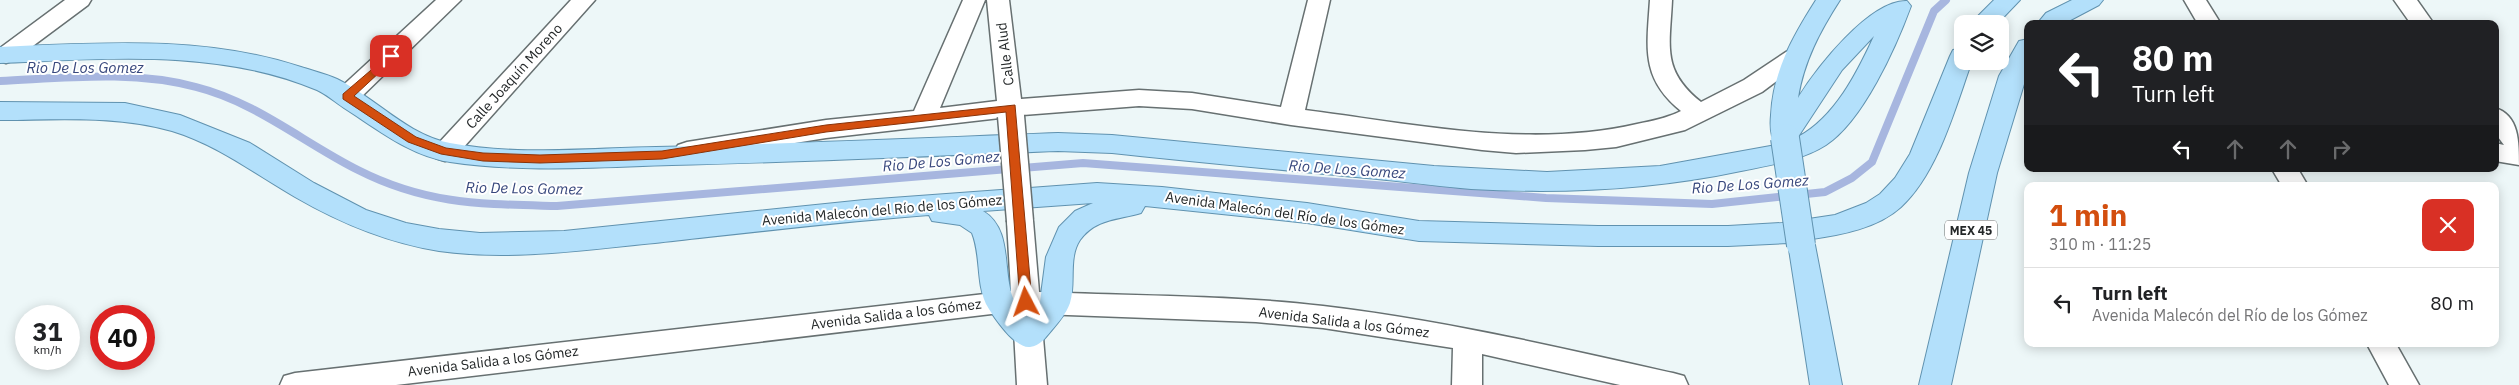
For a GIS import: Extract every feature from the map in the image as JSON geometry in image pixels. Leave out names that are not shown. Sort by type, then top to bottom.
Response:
[{"type":"main road","points":[[1825,374],[1801,244],[1785,136],[1784,103],[1788,76],[1794,56],[1828,0]]},
{"type":"main road","points":[[1992,15],[2008,0]]},
{"type":"main road","points":[[2053,20],[2091,0]]},
{"type":"main road","points":[[3,55],[114,51],[218,55],[265,64],[300,74],[347,96],[412,140],[445,152],[483,157],[540,159],[780,153],[1058,142],[1112,144],[1433,176],[1496,180],[1578,180],[1688,173],[1758,158],[1816,138],[1829,128],[1860,87],[1903,3]]},
{"type":"main road","points":[[1785,136],[1798,121],[1816,88],[1852,43],[1903,3]]},
{"type":"main road","name":"MEX 45","points":[[1934,385],[1983,173],[2024,62]]},
{"type":"main road","name":"Avenida Malecón del Río de los Gómez","points":[[0,111],[125,112],[180,124],[241,150],[304,190],[356,217],[405,233],[439,240],[520,245],[864,210],[1097,193],[1162,197],[1278,210],[1419,231],[1598,236],[1728,236],[1782,233],[1839,225],[1876,210],[1890,201],[1905,185],[1923,155],[1956,70]]},
{"type":"main road","points":[[1029,336],[1027,303],[1060,256],[1065,240],[1074,228],[1089,217],[1113,208],[1142,206],[1266,220],[1320,229],[1419,231]]},
{"type":"main road","points":[[655,232],[713,238],[885,222],[939,214],[965,214],[972,216],[983,225],[988,238],[992,276],[1027,303],[1029,336]]},
{"type":"street","points":[[46,0],[75,3]]},
{"type":"street","points":[[347,96],[450,0]]},
{"type":"street","name":"Calle Joaquín Moreno","points":[[445,152],[584,0]]},
{"type":"street","points":[[923,118],[974,0]]},
{"type":"street","name":"Calle Alud","points":[[998,0],[1011,112],[1027,303]]},
{"type":"street","points":[[1291,117],[1318,0]]},
{"type":"street","points":[[1661,0],[1660,70],[1672,91],[1699,113]]},
{"type":"street","points":[[2195,0],[2208,20]]},
{"type":"street","points":[[2405,0],[2420,20]]},
{"type":"street","points":[[3,55],[75,3]]},
{"type":"street","points":[[662,155],[826,129],[923,118],[1157,99],[1192,101],[1291,117],[1516,144],[1616,138],[1661,129],[1699,113],[1753,86],[1794,56]]},
{"type":"street","points":[[2499,121],[2519,146]]},
{"type":"street","points":[[2499,153],[2519,156]]},
{"type":"street","name":"Avenida Salida a los Gómez","points":[[295,385],[416,377],[1027,303],[1285,314],[1350,321],[1468,339],[1672,385]]},
{"type":"street","points":[[1029,336],[1032,385]]},
{"type":"street","points":[[1467,385],[1468,339]]},
{"type":"street","points":[[2383,347],[2404,385]]},
{"type":"waterway","name":"Rio De Los Gomez","points":[[0,81],[98,76],[148,78],[196,87],[239,102],[338,159],[383,182],[432,196],[479,203],[557,206],[1083,163],[1546,198],[1712,204],[1825,192],[1852,178],[1872,162],[1934,11],[1946,0]]},
{"type":"route","points":[[391,56],[347,96],[412,140],[445,152],[483,157],[540,159],[662,155],[826,129],[1011,108],[1026,302]]}]
